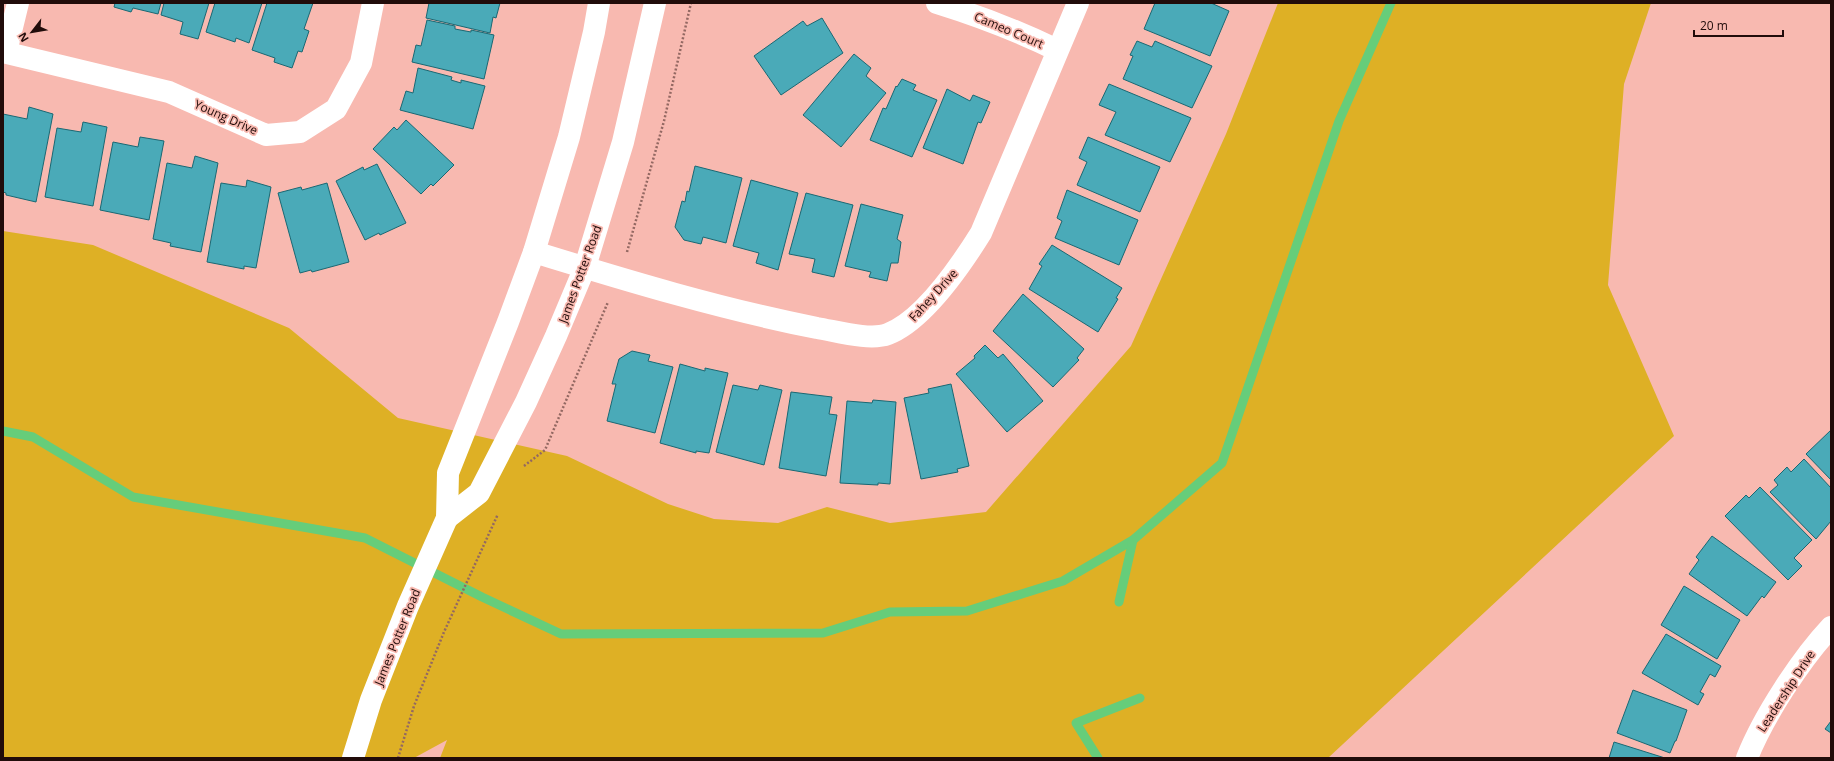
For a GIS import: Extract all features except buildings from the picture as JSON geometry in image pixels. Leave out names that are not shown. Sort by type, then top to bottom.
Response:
[{"type":"street","points":[[4,52],[18,3]]},
{"type":"street","name":"Young Drive","points":[[4,52],[169,92],[266,135],[300,132],[336,109],[361,63],[373,3]]},
{"type":"street","name":"James Potter Road","points":[[353,758],[371,700],[408,606],[447,518],[448,473],[534,252],[569,137],[594,32],[599,3]]},
{"type":"street","name":"James Potter Road","points":[[447,518],[480,493],[526,402],[585,268],[623,142],[655,3]]},
{"type":"street","name":"Cameo Court","points":[[937,3],[983,17],[1020,32],[1057,50]]},
{"type":"street","name":"Fahey Drive","points":[[534,252],[634,283],[767,318],[860,336],[887,334],[910,323],[967,257],[981,233],[1078,3]]},
{"type":"street","name":"Leadership Drive","points":[[1747,758],[1766,720],[1784,690],[1802,663],[1831,627]]},
{"type":"path","points":[[631,241],[664,121],[690,3]]},
{"type":"path","points":[[523,467],[545,450],[602,316]]},
{"type":"path","points":[[398,758],[414,706],[444,632],[498,513]]},
{"type":"shaded area","points":[[1278,3],[1651,3],[1624,84],[1608,285],[1674,436],[1328,758],[440,758],[447,740],[414,758],[3,758],[3,231],[93,245],[289,328],[398,418],[567,456],[668,504],[714,519],[778,523],[827,507],[890,523],[986,512],[1131,346],[1226,134]]},
{"type":"waterway","points":[[3,431],[33,437],[133,497],[365,538],[482,597],[561,634],[823,633],[890,612],[967,611],[1063,581],[1133,540],[1222,463],[1339,121],[1391,3]]},
{"type":"waterway","points":[[1119,602],[1133,540]]},
{"type":"waterway","points":[[1098,758],[1076,723],[1140,698]]}]
